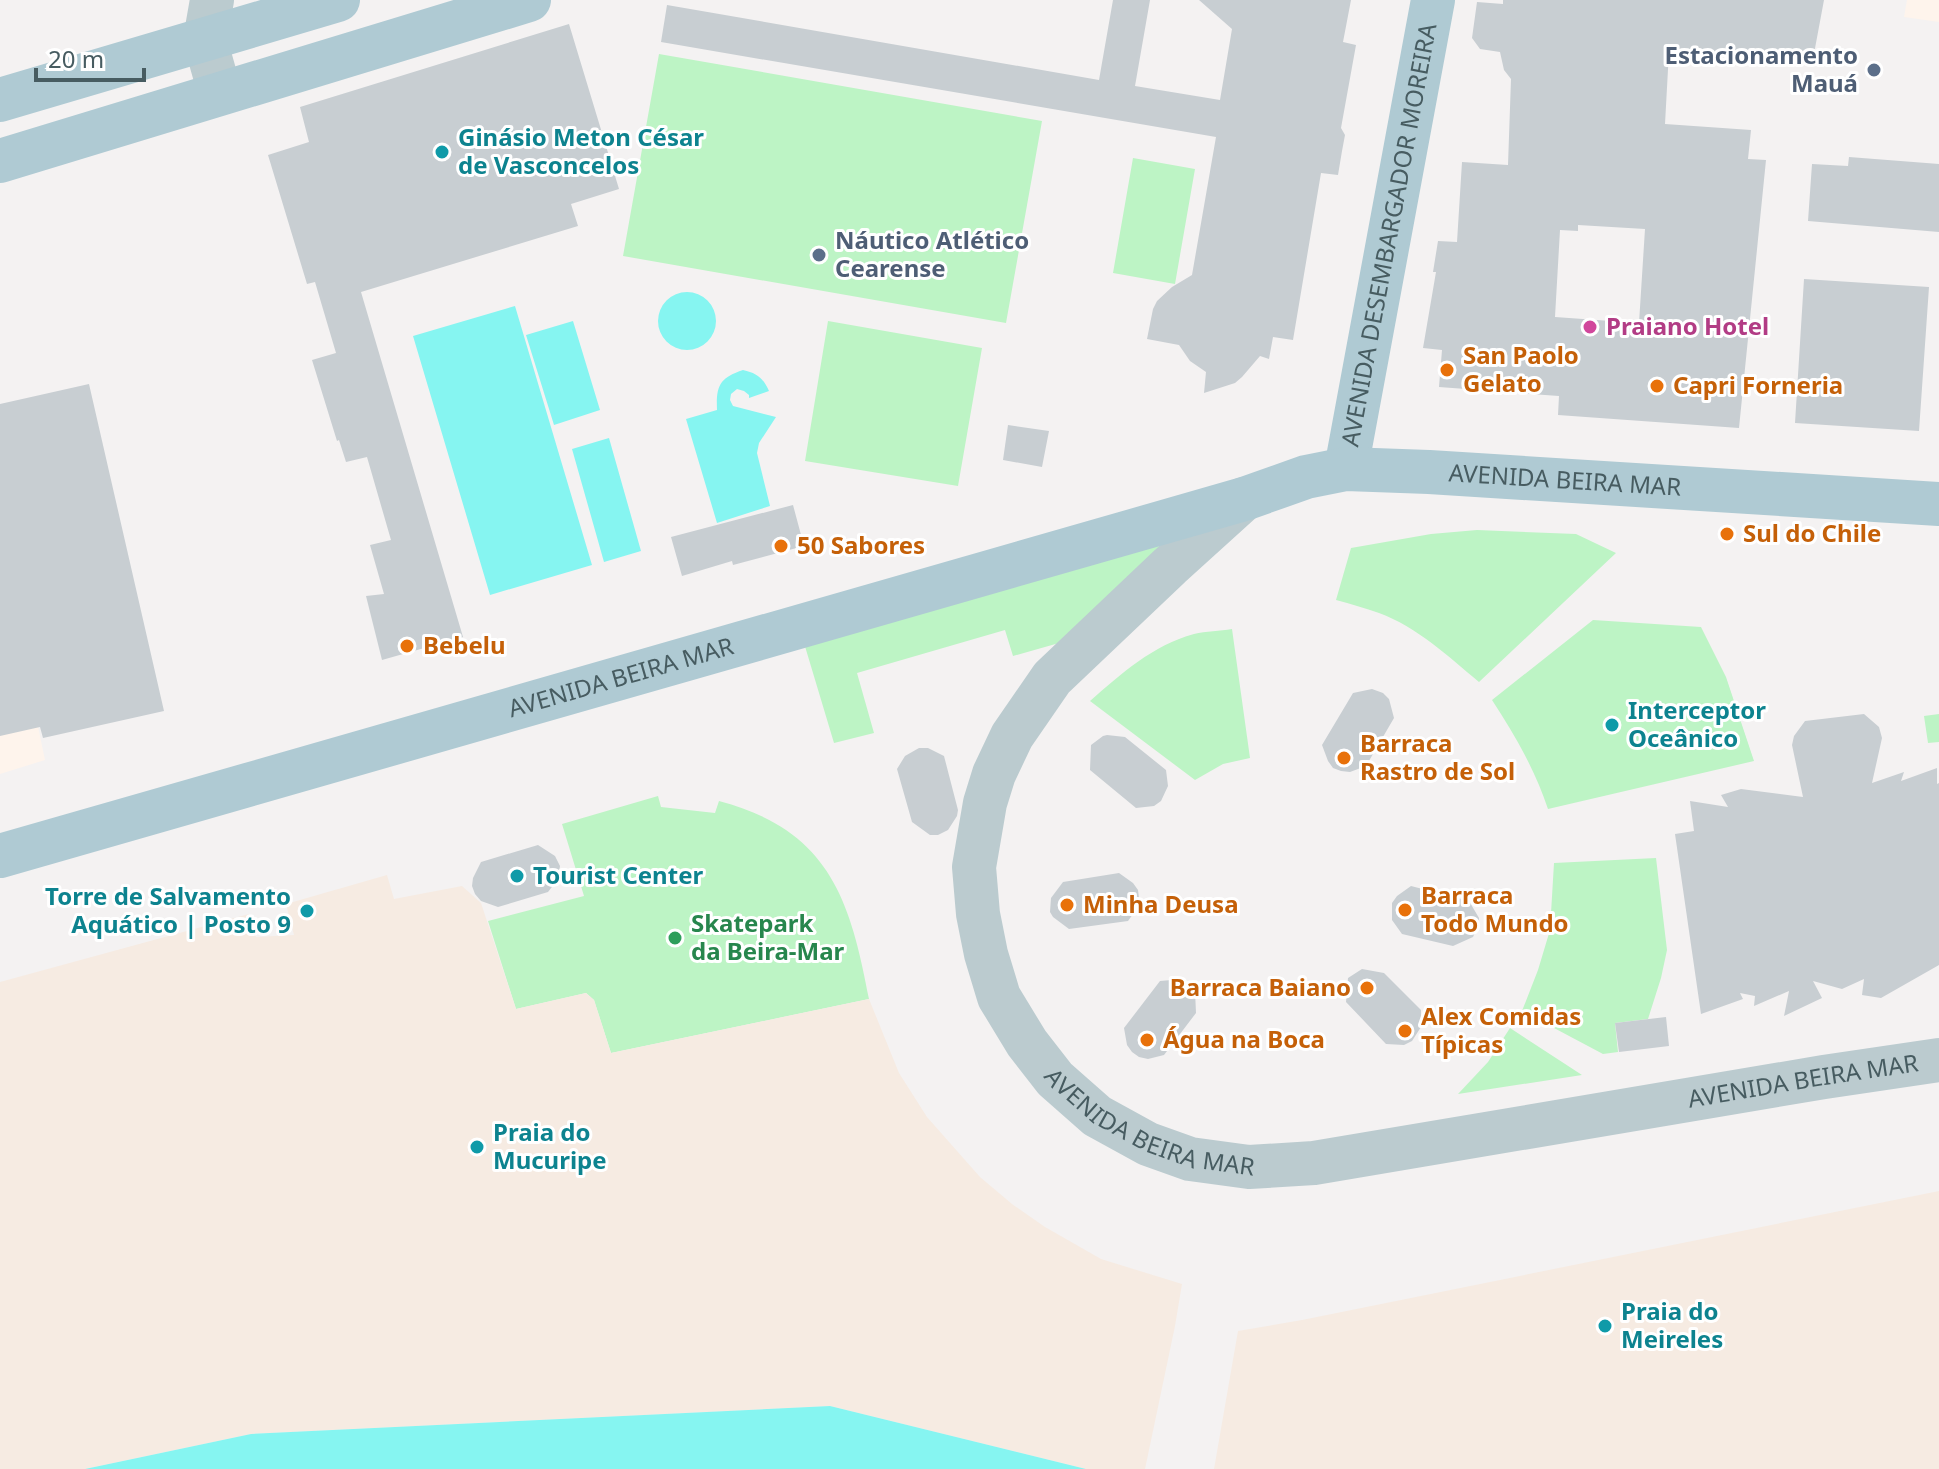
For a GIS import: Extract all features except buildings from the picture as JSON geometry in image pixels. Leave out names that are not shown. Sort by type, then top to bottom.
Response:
[{"type":"main road","points":[[0,100],[209,20],[338,0]]},
{"type":"main road","points":[[0,161],[529,0]]},
{"type":"main road","name":"AVENIDA DESEMBARGADOR MOREIRA","points":[[1346,469],[1433,0]]},
{"type":"main road","name":"AVENIDA BEIRA MAR","points":[[0,856],[1244,499],[1306,477],[1346,469],[1939,504]]},
{"type":"street","points":[[209,20],[220,93]]},
{"type":"street","name":"AVENIDA BEIRA MAR","points":[[1244,499],[1052,678],[1012,736],[994,774],[985,803],[974,867],[978,914],[999,997],[1027,1043],[1055,1079],[1097,1116],[1148,1144],[1190,1159],[1249,1167],[1288,1165],[1939,1060]]},
{"type":"shaded area","points":[[1907,0],[1939,0],[1939,22],[1904,17]]},
{"type":"shaded area","points":[[0,555],[45,760],[0,774]]},
{"type":"green space","points":[[659,54],[1042,121],[1006,323],[623,256]]},
{"type":"green space","points":[[1133,158],[1195,169],[1175,284],[1113,273]]},
{"type":"green space","points":[[828,321],[982,348],[958,486],[805,461]]},
{"type":"green space","points":[[1477,530],[1576,534],[1616,553],[1479,682],[1406,626],[1379,613],[1336,600],[1351,548],[1431,534]]},
{"type":"green space","points":[[1185,535],[1073,639],[1013,656],[1005,630],[857,673],[874,733],[834,743],[804,643]]},
{"type":"green space","points":[[1593,620],[1701,627],[1726,677],[1754,761],[1548,809],[1524,753],[1492,700]]},
{"type":"green space","points":[[1232,629],[1250,758],[1223,764],[1195,780],[1090,701],[1138,662],[1165,645],[1194,634]]},
{"type":"green space","points":[[1939,714],[1939,742],[1928,743],[1924,716]]},
{"type":"green space","name":"Skatepark da Beira-Mar","points":[[658,796],[661,807],[715,813],[719,801],[756,814],[786,830],[809,849],[828,873],[842,899],[862,962],[869,999],[611,1053],[594,1000],[586,993],[516,1009],[488,921],[584,896],[562,824]]},
{"type":"green space","points":[[1656,858],[1667,950],[1648,1019],[1615,1023],[1618,1052],[1603,1054],[1522,1011],[1550,930],[1554,863]]},
{"type":"green space","points":[[1510,1028],[1582,1075],[1458,1094],[1488,1062]]},
{"type":"sand","name":"Praia do Mucuripe","points":[[387,875],[394,899],[462,886],[481,903],[516,1009],[586,993],[594,1000],[611,1053],[869,999],[899,1073],[927,1117],[980,1177],[1045,1227],[1101,1259],[1182,1284],[1145,1469],[1086,1469],[830,1406],[251,1434],[85,1469],[0,1469],[0,982],[249,914],[256,937],[294,935],[286,904]]},
{"type":"sand","name":"Praia do Meireles","points":[[1939,1191],[1939,1469],[1214,1469],[1238,1331]]},
{"type":"water","points":[[687,292],[698,294],[707,301],[714,310],[714,332],[707,341],[698,348],[687,350],[676,348],[667,341],[660,332],[658,321],[660,310],[667,301],[676,294]]},
{"type":"water","points":[[515,306],[592,565],[490,595],[413,336]]},
{"type":"water","points":[[573,321],[600,410],[554,425],[526,335]]},
{"type":"water","points":[[743,370],[759,377],[769,391],[749,398],[744,391],[737,389],[731,394],[733,406],[776,417],[759,443],[757,453],[770,506],[717,523],[686,419],[717,410],[717,394],[721,384],[729,376]]},
{"type":"water","points":[[609,438],[641,551],[604,562],[572,449]]},
{"type":"water","points":[[830,1406],[1086,1469],[85,1469],[251,1434]]},
{"type":"place","name":"Estacionamento Mauá","points":[[1874,70]]},
{"type":"place","name":"Ginásio Meton César de Vasconcelos","points":[[442,152]]},
{"type":"place","name":"Náutico Atlético Cearense","points":[[819,255]]},
{"type":"place","name":"Praiano Hotel","points":[[1590,327]]},
{"type":"place","name":"San Paolo Gelato","points":[[1447,370]]},
{"type":"place","name":"Capri Forneria","points":[[1657,386]]},
{"type":"place","name":"Sul do Chile","points":[[1727,534]]},
{"type":"place","name":"50 Sabores","points":[[781,546]]},
{"type":"place","name":"Bebelu","points":[[407,646]]},
{"type":"place","name":"Interceptor Oceânico","points":[[1612,725]]},
{"type":"place","name":"Barraca Rastro de Sol","points":[[1344,758]]},
{"type":"place","name":"Tourist Center","points":[[517,876]]},
{"type":"place","name":"Minha Deusa","points":[[1067,905]]},
{"type":"place","name":"Barraca Todo Mundo","points":[[1405,910]]},
{"type":"place","name":"Torre de Salvamento Aquático | Posto 9","points":[[307,911]]},
{"type":"place","name":"Skatepark da Beira-Mar","points":[[675,938]]},
{"type":"place","name":"Barraca Baiano","points":[[1367,988]]},
{"type":"place","name":"Alex Comidas Típicas","points":[[1405,1031]]},
{"type":"place","name":"Água na Boca","points":[[1147,1040]]},
{"type":"place","name":"Praia do Mucuripe","points":[[477,1147]]},
{"type":"place","name":"Praia do Meireles","points":[[1605,1326]]}]
